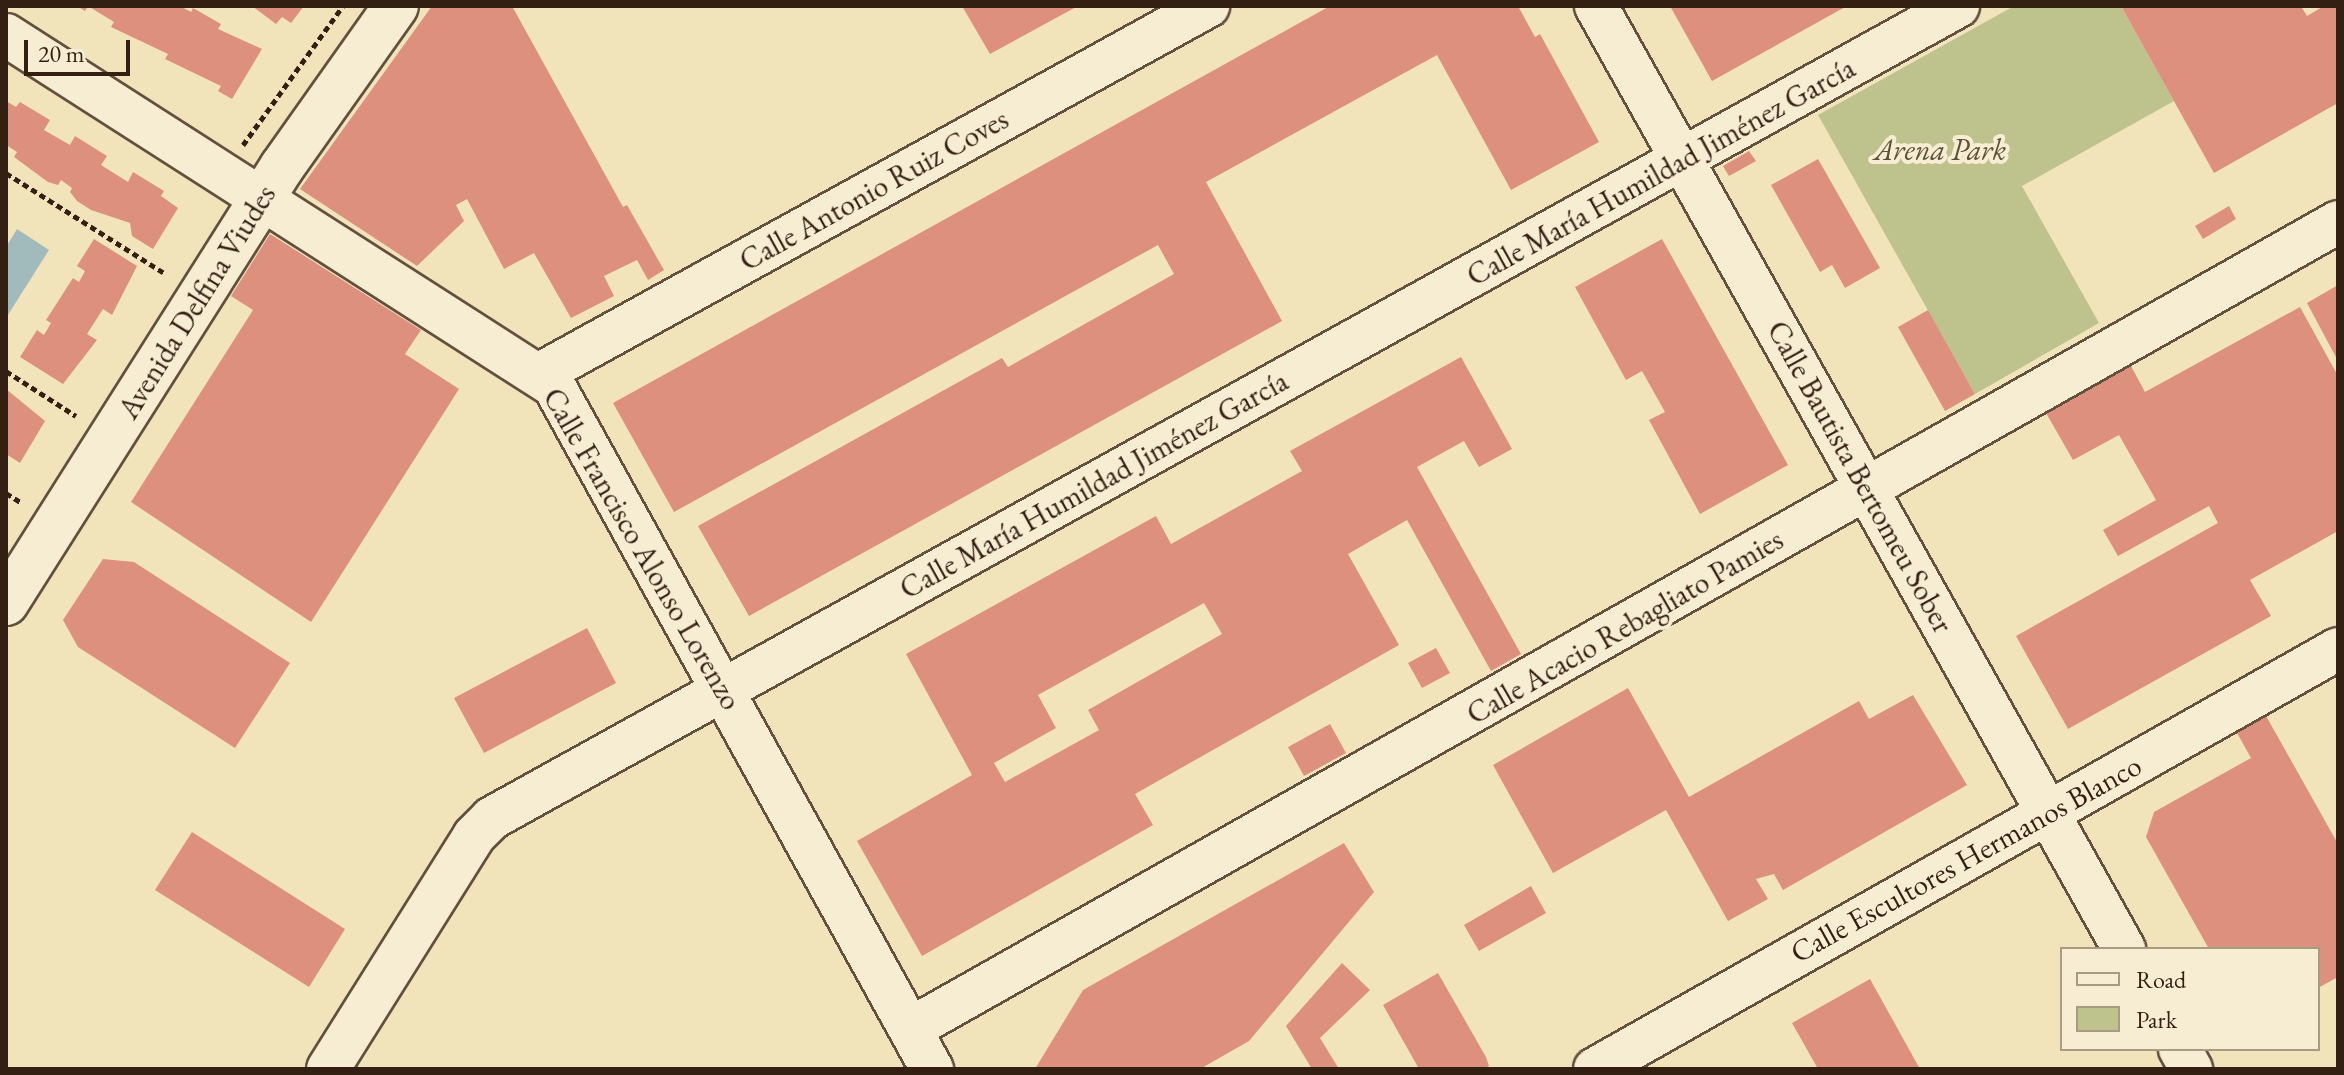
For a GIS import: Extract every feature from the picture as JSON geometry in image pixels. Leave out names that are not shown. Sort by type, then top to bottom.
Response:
[{"type":"street","name":"Avenida Delfina Viudes","points":[[6,603],[335,87],[396,6]]},
{"type":"street","name":"Calle Antonio Ruiz Coves","points":[[540,374],[1208,6]]},
{"type":"street","name":"Calle Bautista Bertomeu Sober","points":[[1596,6],[2123,947]]},
{"type":"street","name":"Calle María Humildad Jiménez García","points":[[328,1069],[485,823],[1958,6]]},
{"type":"street","name":"Calle Francisco Alonso Lorenzo","points":[[6,35],[540,374],[554,386],[932,1069]]},
{"type":"street","name":"Calle Acacio Rebagliato Pamies","points":[[910,1029],[2338,222]]},
{"type":"street","name":"Calle Escultores Hermanos Blanco","points":[[1595,1069],[2338,649]]},
{"type":"street","points":[[2181,1051],[2191,1069]]},
{"type":"path","points":[[231,150],[243,145],[343,6]]},
{"type":"path","points":[[6,173],[166,274]]},
{"type":"path","points":[[6,371],[76,416]]},
{"type":"path","points":[[6,493],[22,503]]},
{"type":"green space","name":"Arena Park","points":[[2014,6],[2121,6],[2174,101],[2022,186],[2099,323],[1975,394],[1818,115]]},
{"type":"water","points":[[17,229],[49,250],[6,318],[6,247]]},
{"type":"building","points":[[88,6],[180,6],[191,12],[193,8],[221,24],[218,29],[262,49],[232,99],[218,91],[221,86],[165,59],[168,54],[111,27],[114,22]]},
{"type":"building","points":[[252,6],[304,6],[291,23],[282,17],[276,24]]},
{"type":"building","points":[[432,6],[512,6],[623,207],[627,205],[664,270],[648,280],[637,260],[604,276],[614,296],[571,318],[534,253],[504,269],[467,199],[456,205],[464,221],[417,266],[300,189]]},
{"type":"building","points":[[962,6],[1078,6],[990,54]]},
{"type":"building","points":[[1330,6],[1518,6],[1535,37],[1540,34],[1599,142],[1511,190],[1437,55],[1206,182],[1282,321],[749,616],[698,526],[1002,358],[1008,367],[1174,274],[1158,245],[674,512],[613,403]]},
{"type":"building","points":[[1670,6],[1847,6],[1712,81]]},
{"type":"building","points":[[2121,6],[2301,6],[2307,16],[2324,6],[2338,6],[2338,103],[2214,173]]},
{"type":"building","points":[[6,101],[16,107],[20,102],[50,120],[44,130],[70,145],[75,136],[107,156],[101,165],[128,182],[133,172],[164,191],[161,196],[178,208],[153,249],[132,236],[130,223],[91,210],[77,201],[70,192],[72,188],[61,180],[58,185],[48,182],[14,157],[17,152],[6,145]]},
{"type":"building","points":[[1749,151],[1756,161],[1729,176],[1723,166]]},
{"type":"building","points":[[1818,159],[1880,268],[1845,288],[1832,265],[1820,272],[1771,185]]},
{"type":"building","points":[[2229,206],[2236,219],[2203,239],[2195,226]]},
{"type":"building","points":[[270,234],[421,330],[405,354],[459,389],[311,622],[131,502],[253,310],[231,296]]},
{"type":"building","points":[[94,239],[137,266],[112,315],[103,309],[87,334],[97,340],[63,384],[20,357],[37,330],[44,335],[51,323],[46,320],[73,278],[79,282],[85,271],[77,266]]},
{"type":"building","points":[[1662,239],[1788,465],[1700,514],[1649,420],[1665,412],[1642,371],[1626,380],[1575,287]]},
{"type":"building","points":[[2338,285],[2338,361],[2307,303]]},
{"type":"building","points":[[2300,307],[2338,376],[2338,531],[2250,580],[2271,616],[2068,729],[2016,636],[2218,523],[2209,506],[2118,556],[2103,530],[2156,500],[2119,435],[2073,460],[2046,413],[2131,366],[2145,392]]},
{"type":"building","points":[[1928,310],[1975,394],[1945,411],[1898,327]]},
{"type":"building","points":[[1461,357],[1512,449],[1479,467],[1464,441],[1417,467],[1521,654],[1491,671],[1407,520],[1348,554],[1399,645],[1135,794],[1153,825],[922,956],[857,841],[972,775],[906,654],[1156,516],[1171,544],[1302,471],[1290,451]],"holes":[[[1204,603],[1222,634],[1088,710],[1099,730],[1005,782],[994,763],[1056,728],[1038,695]]]},
{"type":"building","points":[[6,389],[45,421],[20,463],[6,454]]},
{"type":"building","points":[[103,559],[134,562],[290,663],[235,748],[78,647],[63,620]]},
{"type":"building","points":[[587,628],[616,683],[484,753],[454,698]]},
{"type":"building","points":[[1436,648],[1450,673],[1422,688],[1408,663]]},
{"type":"building","points":[[1628,688],[1689,797],[1859,701],[1869,719],[1913,695],[1967,785],[1783,890],[1774,874],[1756,879],[1768,899],[1728,921],[1666,810],[1553,873],[1493,765]]},
{"type":"building","points":[[2265,714],[2338,844],[2338,977],[2320,987],[2320,947],[2208,947],[2146,837],[2154,812],[2251,758],[2236,731]]},
{"type":"building","points":[[1330,724],[1346,753],[1304,776],[1288,747]]},
{"type":"building","points":[[192,832],[345,929],[309,987],[155,890]]},
{"type":"building","points":[[1344,843],[1374,892],[1249,1041],[1200,1069],[1035,1069],[1083,990]]},
{"type":"building","points":[[1531,886],[1546,913],[1479,951],[1464,925]]},
{"type":"building","points":[[1342,963],[1370,990],[1320,1038],[1339,1069],[1312,1069],[1286,1026]]},
{"type":"building","points":[[1438,973],[1489,1066],[1483,1069],[1419,1069],[1383,1005]]},
{"type":"building","points":[[1870,979],[1920,1069],[1818,1069],[1792,1023]]}]
